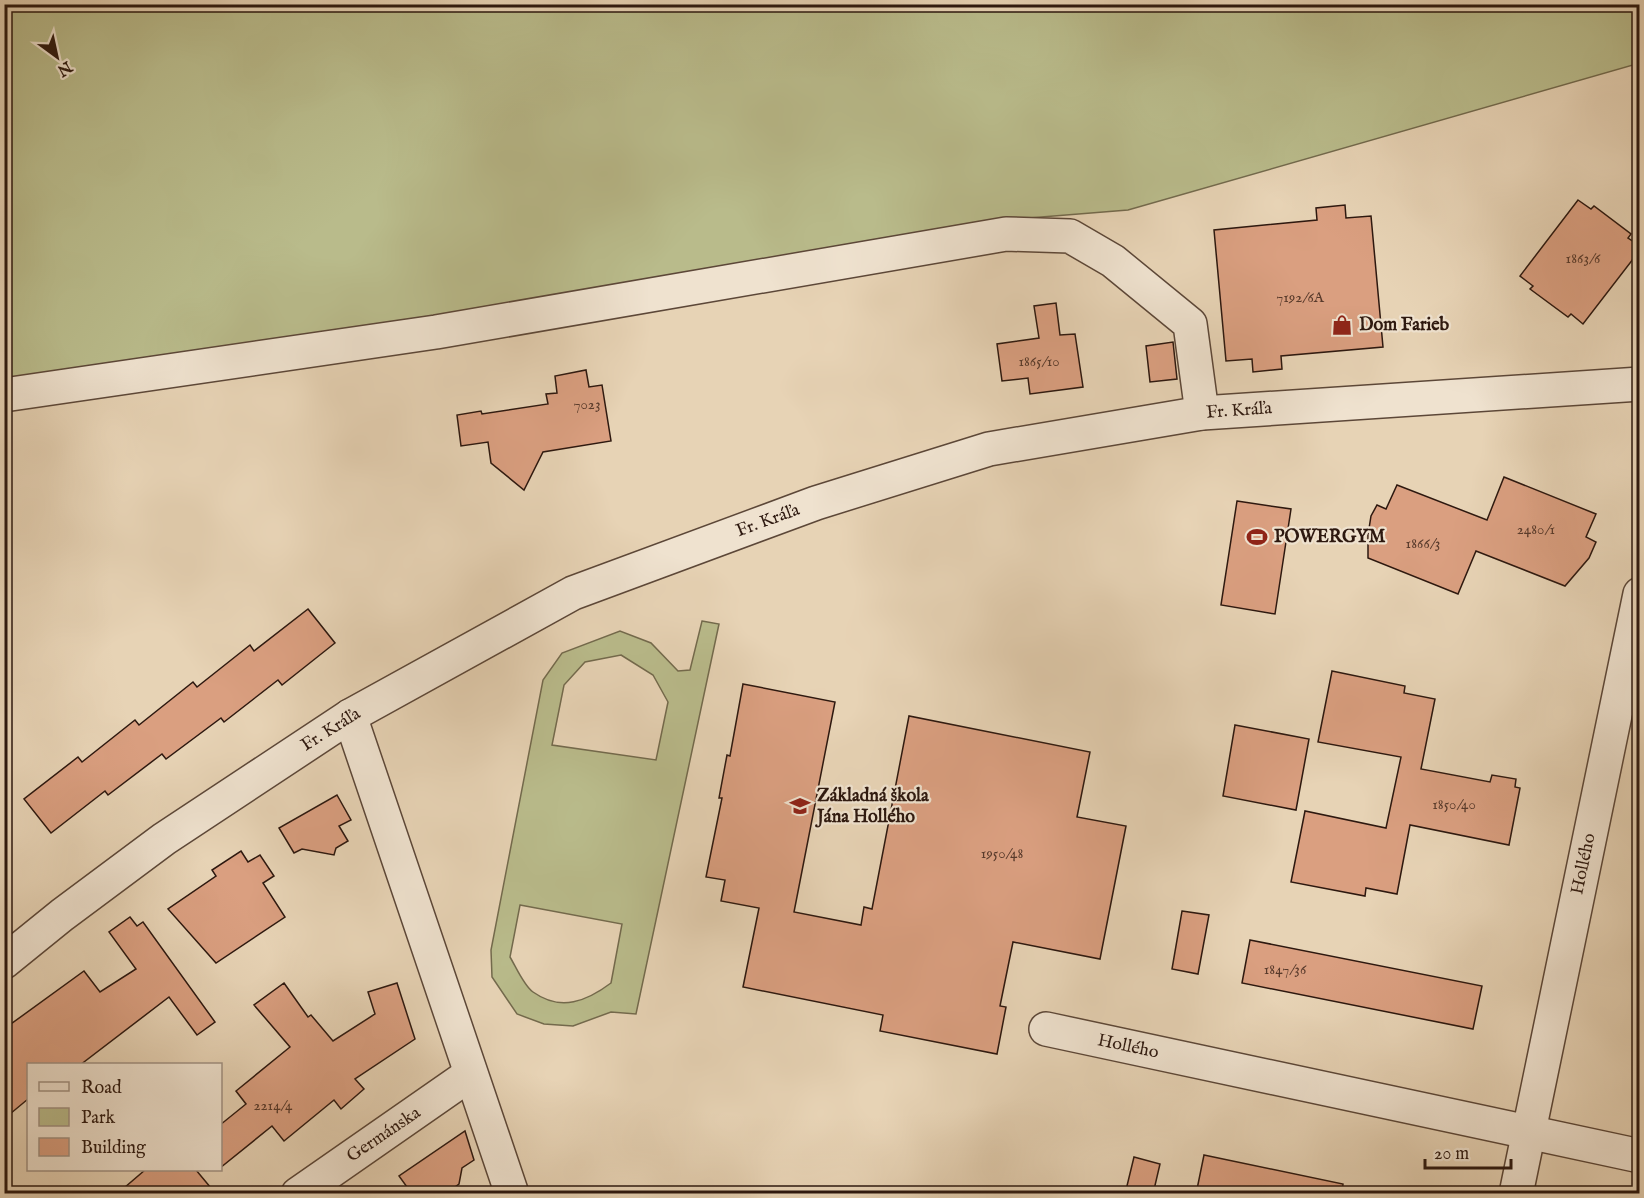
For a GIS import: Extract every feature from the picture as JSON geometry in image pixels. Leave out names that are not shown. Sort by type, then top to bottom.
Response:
[{"type":"street","points":[[4,395],[436,332],[1006,234],[1070,236],[1113,261],[1190,324],[1202,413]]},
{"type":"street","name":"Fr. Kráľa","points":[[4,962],[164,838],[350,716],[573,593],[816,503],[989,449],[1202,413],[1640,384]]},
{"type":"street","name":"Hollého","points":[[1516,1194],[1640,594]]},
{"type":"street","points":[[350,716],[469,1075],[512,1194]]},
{"type":"street","name":"Hollého","points":[[1046,1029],[1528,1134]]},
{"type":"street","name":"Germánska","points":[[298,1194],[469,1075]]},
{"type":"street","points":[[1528,1134],[1640,1156]]},
{"type":"green space","points":[[1639,4],[1640,63],[1128,210],[1029,218],[348,348],[5,396],[4,5]]},
{"type":"green space","points":[[702,621],[719,624],[636,1014],[611,1012],[573,1026],[544,1024],[517,1014],[492,977],[491,950],[543,680],[562,653],[620,631],[651,643],[678,671],[690,670]],"holes":[[[621,655],[653,675],[668,702],[656,760],[552,745],[564,685],[585,662]],[[520,905],[622,924],[611,983],[593,995],[574,1002],[554,1002],[533,992],[523,981],[510,957]]]},
{"type":"building","points":[[1578,200],[1591,209],[1594,206],[1631,234],[1628,238],[1640,246],[1640,250],[1583,324],[1571,314],[1568,317],[1530,289],[1533,286],[1520,276]]},
{"type":"building","points":[[1345,205],[1346,218],[1371,216],[1383,347],[1281,356],[1282,369],[1253,372],[1252,359],[1226,361],[1214,230],[1317,220],[1316,208]]},
{"type":"building","points":[[1056,303],[1060,335],[1075,334],[1083,387],[1030,394],[1028,378],[1002,381],[997,344],[1039,338],[1034,306]]},
{"type":"building","points":[[1173,342],[1177,379],[1150,382],[1146,346]]},
{"type":"building","points":[[586,370],[589,387],[602,385],[611,441],[543,452],[524,490],[491,463],[488,442],[461,446],[457,415],[481,411],[482,414],[548,404],[546,394],[557,393],[555,376]]},
{"type":"building","points":[[1504,477],[1596,514],[1586,537],[1596,542],[1589,558],[1565,586],[1476,551],[1458,594],[1368,558],[1371,516],[1377,505],[1386,509],[1397,485],[1487,520]]},
{"type":"building","points":[[1237,501],[1291,509],[1275,614],[1221,605]]},
{"type":"building","points":[[308,609],[335,643],[282,685],[278,680],[224,722],[221,718],[166,759],[162,754],[108,795],[105,791],[51,833],[24,799],[78,757],[82,762],[135,720],[139,725],[193,682],[197,687],[250,645],[254,651]]},
{"type":"building","points":[[1332,671],[1405,686],[1404,693],[1435,699],[1421,769],[1490,782],[1492,775],[1516,779],[1515,787],[1520,788],[1509,845],[1410,825],[1397,894],[1366,888],[1365,896],[1291,882],[1305,811],[1386,828],[1401,757],[1318,742]]},
{"type":"building","points":[[743,684],[835,702],[794,912],[861,925],[864,907],[872,909],[909,716],[1090,752],[1077,817],[1126,826],[1100,959],[1013,942],[1000,1006],[1006,1007],[997,1054],[880,1031],[883,1015],[743,987],[759,908],[721,901],[725,880],[706,877],[722,798],[719,798],[727,755],[730,756]]},
{"type":"building","points":[[1235,725],[1309,739],[1296,810],[1223,796]]},
{"type":"building","points":[[337,795],[351,820],[339,826],[348,841],[336,848],[334,855],[302,849],[294,853],[279,828]]},
{"type":"building","points":[[241,851],[248,862],[260,855],[274,876],[263,883],[285,917],[216,963],[168,909],[216,876],[212,870]]},
{"type":"building","points":[[1182,911],[1209,915],[1198,974],[1172,969]]},
{"type":"building","points":[[130,917],[137,926],[143,922],[215,1022],[197,1035],[169,997],[83,1063],[27,1063],[27,1100],[4,1119],[4,1029],[84,971],[100,992],[136,969],[109,932]]},
{"type":"building","points":[[1250,940],[1482,986],[1473,1029],[1242,983]]},
{"type":"building","points":[[284,983],[308,1017],[311,1015],[333,1041],[375,1014],[368,992],[397,983],[415,1039],[355,1079],[364,1089],[341,1109],[334,1100],[284,1141],[272,1126],[222,1166],[222,1123],[246,1104],[236,1091],[290,1047],[254,1005]]},
{"type":"building","points":[[465,1131],[474,1160],[462,1168],[459,1184],[445,1194],[412,1194],[399,1176]]},
{"type":"building","points":[[1204,1155],[1343,1184],[1342,1194],[1196,1194]]},
{"type":"building","points":[[1134,1157],[1160,1164],[1153,1194],[1125,1194]]},
{"type":"building","points":[[144,1171],[197,1171],[216,1194],[117,1194]]},
{"type":"place","name":"Dom Farieb","points":[[1342,325]]},
{"type":"place","name":"POWERGYM","points":[[1257,537]]},
{"type":"place","name":"Základná škola Jána Hollého","points":[[800,806]]}]
